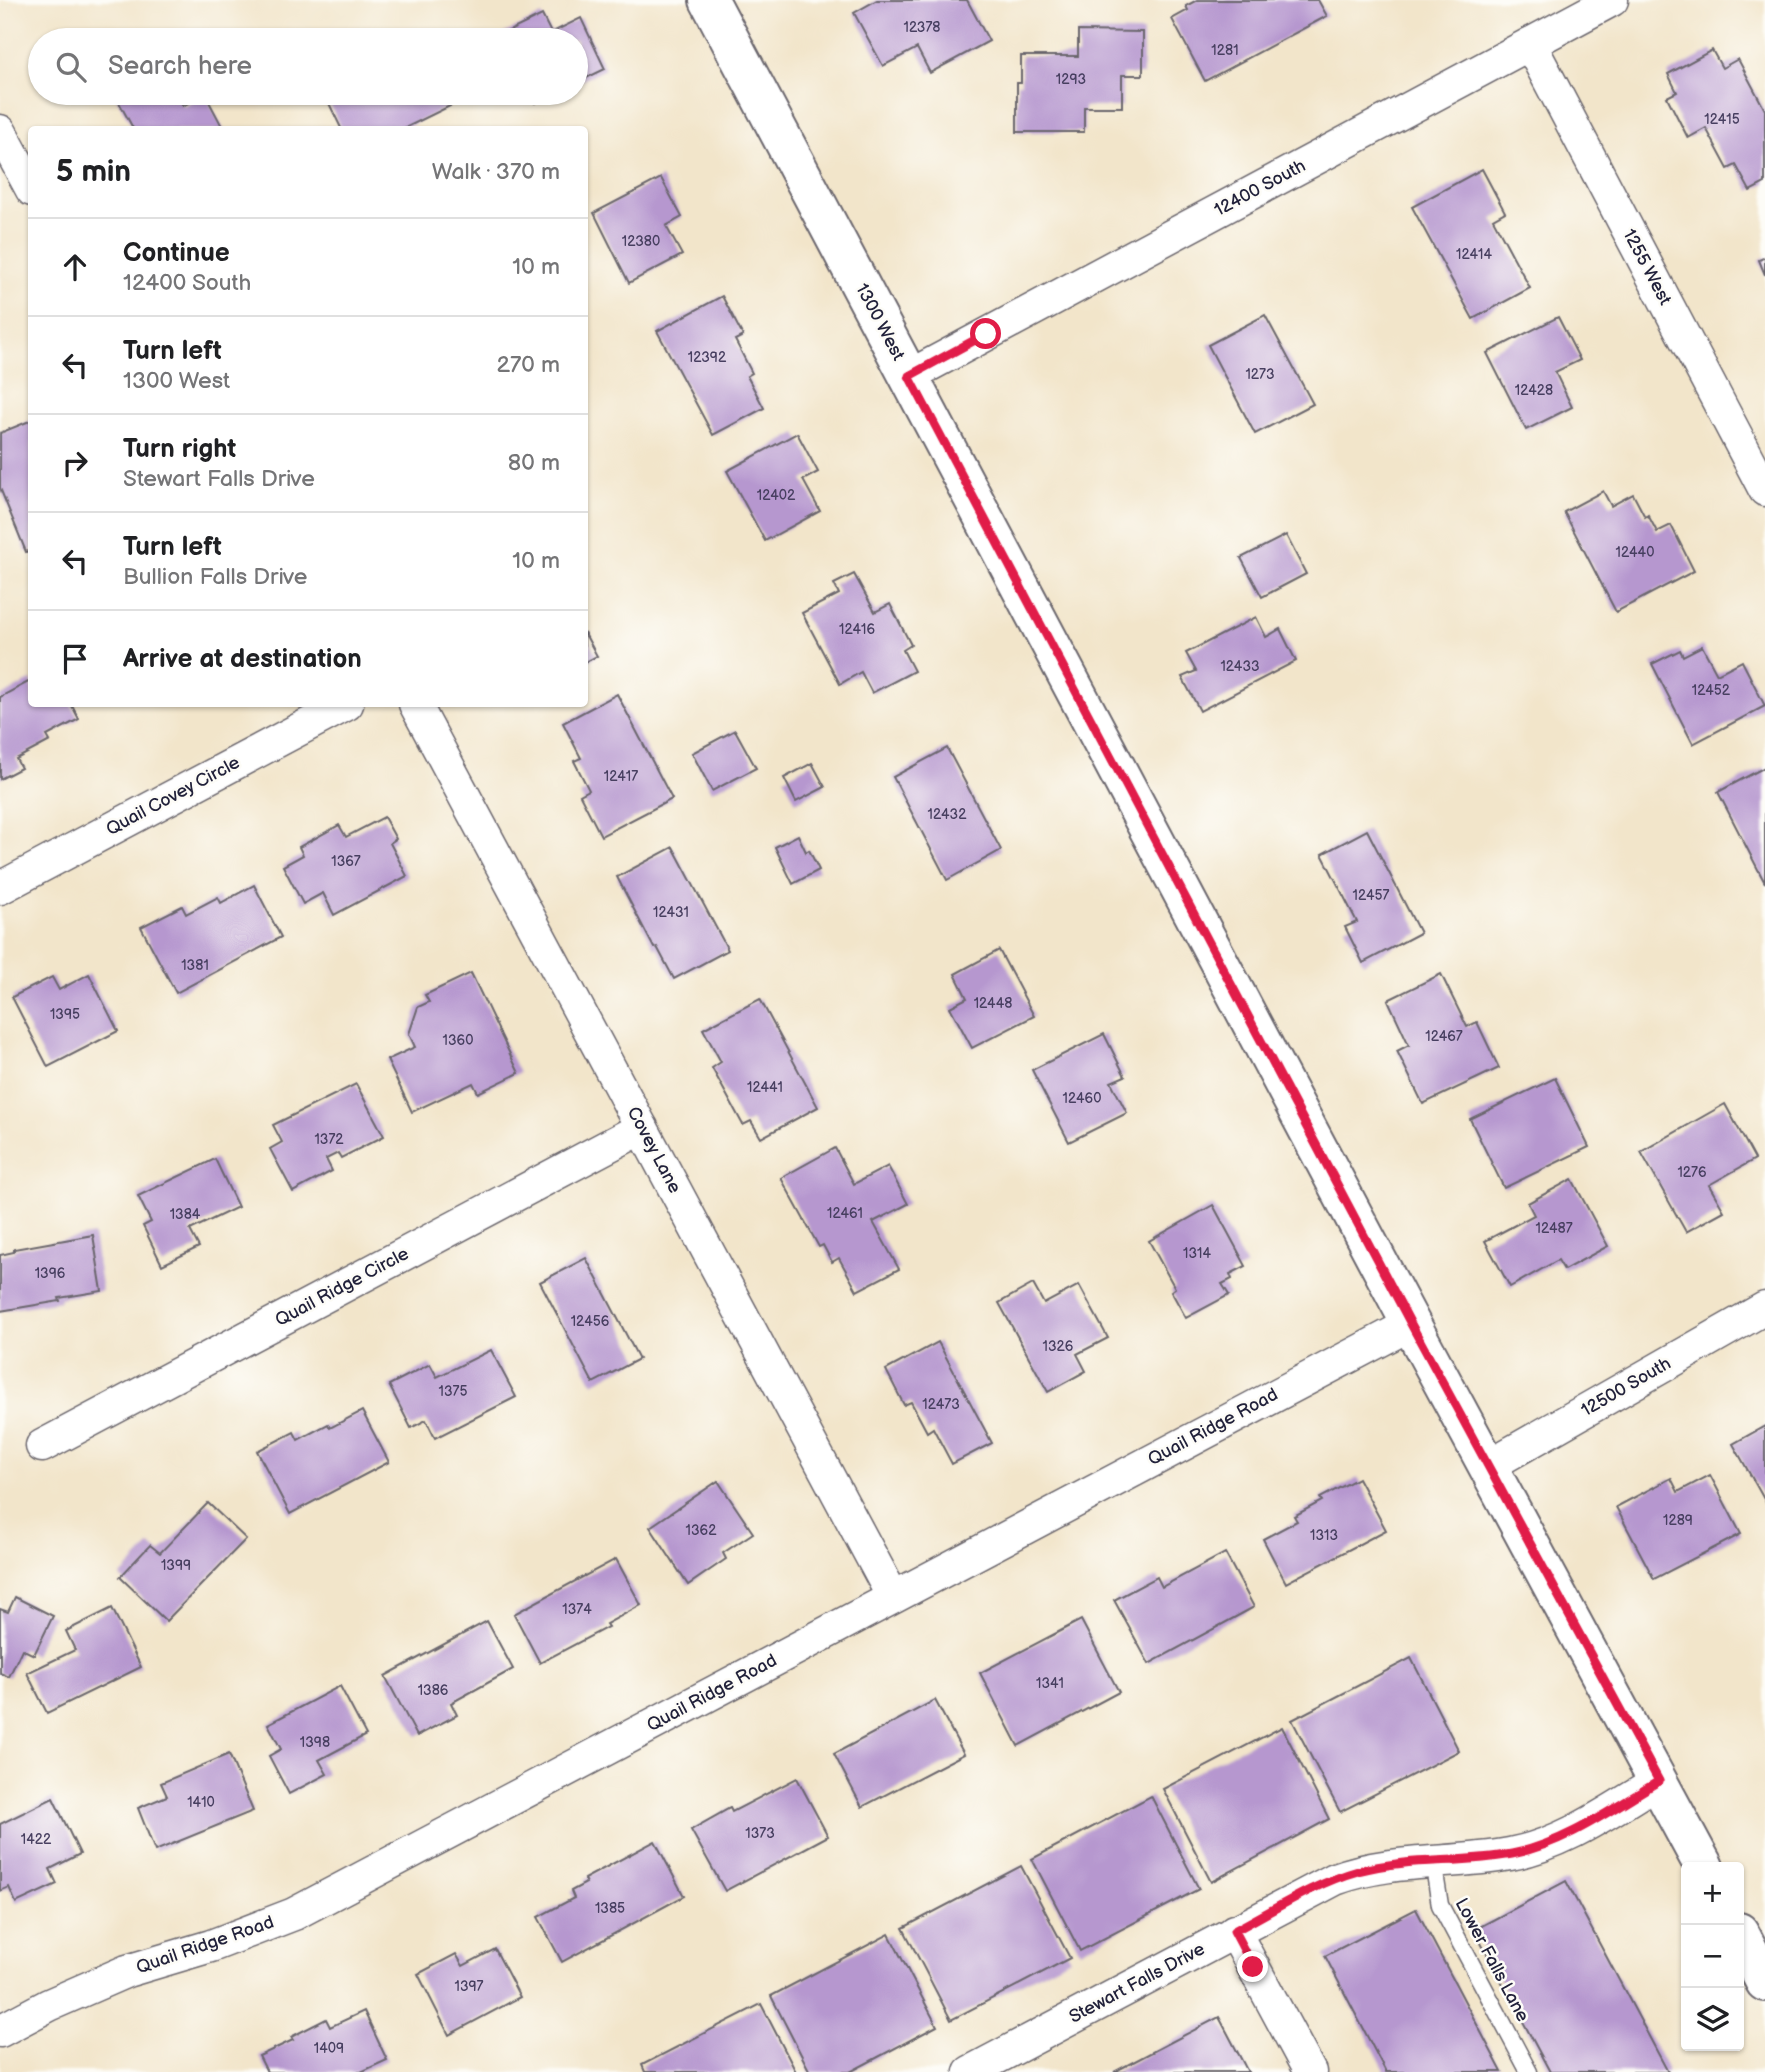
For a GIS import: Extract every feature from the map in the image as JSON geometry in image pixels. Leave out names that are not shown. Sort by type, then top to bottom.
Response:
[{"type":"street","name":"1300 West","points":[[709,0],[1411,1324],[1701,1862]]},
{"type":"street","name":"12400 South","points":[[909,376],[1612,0]]},
{"type":"street","name":"1255 West","points":[[1530,44],[1761,472]]},
{"type":"street","points":[[0,131],[28,183]]},
{"type":"street","name":"Quail Covey Circle","points":[[0,888],[341,707]]},
{"type":"street","name":"Covey Lane","points":[[417,707],[893,1597]]},
{"type":"street","name":"Quail Ridge Circle","points":[[42,1446],[642,1128]]},
{"type":"street","name":"12500 South","points":[[1488,1466],[1765,1308]]},
{"type":"street","name":"Quail Ridge Road","points":[[0,2031],[48,2006],[127,1971],[211,1946],[294,1914],[1411,1324]]},
{"type":"street","name":"Stewart Falls Drive","points":[[970,2072],[1313,1890],[1358,1871],[1433,1861],[1486,1858],[1537,1848],[1586,1825],[1659,1781]]},
{"type":"street","points":[[1234,1931],[1310,2072]]},
{"type":"street","points":[[1744,1942],[1765,1982]]},
{"type":"lane","name":"Lower Falls Lane","points":[[1433,1861],[1440,1905],[1529,2072]]},
{"type":"building","points":[[877,0],[967,0],[989,41],[930,73],[917,48],[883,66],[854,13]]},
{"type":"building","points":[[1197,0],[1318,0],[1327,16],[1205,81],[1172,19],[1188,10],[1186,6]]},
{"type":"building","points":[[542,15],[548,28],[515,28]]},
{"type":"building","points":[[581,18],[586,28],[561,28]]},
{"type":"building","points":[[1078,31],[1143,32],[1143,75],[1122,75],[1122,107],[1084,107],[1084,132],[1017,132],[1017,83],[1021,83],[1021,56],[1078,56]]},
{"type":"building","points":[[588,33],[605,69],[588,77]]},
{"type":"building","points":[[1712,50],[1722,68],[1738,59],[1765,110],[1765,183],[1750,191],[1736,165],[1728,169],[1706,128],[1688,138],[1667,97],[1677,92],[1668,74]]},
{"type":"building","points":[[120,105],[211,105],[222,126],[132,126]]},
{"type":"building","points":[[330,105],[452,105],[409,126],[340,126]]},
{"type":"building","points":[[1482,169],[1505,212],[1493,219],[1530,288],[1473,319],[1412,207]]},
{"type":"building","points":[[661,178],[682,217],[666,226],[682,255],[629,283],[594,213]]},
{"type":"building","points":[[1765,257],[1765,275],[1759,260]]},
{"type":"building","points":[[722,296],[743,336],[735,340],[752,373],[747,376],[764,408],[713,435],[657,331]]},
{"type":"building","points":[[1265,315],[1313,404],[1255,434],[1208,345]]},
{"type":"building","points":[[1558,317],[1580,360],[1555,372],[1572,407],[1526,430],[1487,353]]},
{"type":"building","points":[[28,422],[26,552],[0,488],[0,433]]},
{"type":"building","points":[[797,433],[818,472],[803,480],[820,511],[765,541],[727,471]]},
{"type":"building","points":[[1603,491],[1611,506],[1633,494],[1645,517],[1648,515],[1657,532],[1671,525],[1694,571],[1616,612],[1564,512]]},
{"type":"building","points":[[1286,535],[1306,574],[1262,597],[1241,558]]},
{"type":"building","points":[[854,574],[875,612],[890,604],[911,645],[903,650],[914,671],[872,693],[861,672],[840,684],[802,613],[839,594],[834,584]]},
{"type":"building","points":[[1256,617],[1266,637],[1280,629],[1296,661],[1200,711],[1182,677],[1196,671],[1186,653]]},
{"type":"building","points":[[588,639],[597,656],[588,661]]},
{"type":"building","points":[[1702,646],[1717,674],[1742,661],[1765,706],[1693,744],[1652,664],[1680,650],[1683,656]]},
{"type":"building","points":[[28,682],[28,707],[73,707],[79,719],[47,736],[50,741],[16,759],[21,768],[0,779],[0,697]]},
{"type":"building","points":[[617,694],[672,799],[601,836],[580,795],[589,790],[574,761],[581,758],[563,723]]},
{"type":"building","points":[[735,730],[756,768],[712,791],[692,753]]},
{"type":"building","points":[[947,748],[1001,850],[947,880],[893,777]]},
{"type":"building","points":[[812,763],[825,787],[796,802],[784,778]]},
{"type":"building","points":[[1765,767],[1765,883],[1718,792]]},
{"type":"building","points":[[384,817],[396,839],[390,843],[407,876],[334,915],[323,893],[303,904],[283,866],[303,855],[299,847],[339,825],[346,837]]},
{"type":"building","points":[[1367,830],[1420,933],[1363,963],[1345,927],[1357,922],[1322,854]]},
{"type":"building","points":[[798,835],[819,870],[793,884],[775,847]]},
{"type":"building","points":[[673,847],[728,950],[674,979],[657,947],[654,948],[617,877]]},
{"type":"building","points":[[254,885],[281,937],[176,993],[141,927],[182,906],[186,914],[218,897],[221,903]]},
{"type":"building","points":[[999,950],[1034,1016],[972,1048],[950,1007],[967,998],[955,974]]},
{"type":"building","points":[[471,973],[519,1073],[478,1093],[473,1083],[412,1112],[387,1060],[415,1047],[409,1034],[418,1007],[429,1002],[425,995]]},
{"type":"building","points":[[89,974],[118,1031],[48,1067],[12,997],[52,977],[59,990]]},
{"type":"building","points":[[1441,974],[1467,1027],[1477,1022],[1499,1068],[1423,1104],[1397,1051],[1409,1045],[1388,1000]]},
{"type":"building","points":[[760,999],[818,1107],[761,1138],[751,1121],[743,1125],[712,1068],[721,1062],[703,1029]]},
{"type":"building","points":[[1104,1034],[1125,1076],[1111,1082],[1127,1113],[1069,1142],[1032,1070]]},
{"type":"building","points":[[1555,1078],[1589,1147],[1504,1188],[1470,1119]]},
{"type":"building","points":[[356,1084],[384,1136],[341,1158],[338,1153],[326,1159],[332,1171],[293,1192],[270,1149],[282,1142],[273,1125]]},
{"type":"building","points":[[1725,1104],[1755,1159],[1709,1185],[1724,1211],[1686,1232],[1641,1152]]},
{"type":"building","points":[[835,1148],[854,1184],[888,1166],[908,1204],[873,1222],[899,1269],[857,1291],[839,1258],[832,1262],[823,1245],[819,1247],[781,1178]]},
{"type":"building","points":[[215,1159],[238,1207],[190,1230],[199,1247],[162,1265],[143,1226],[151,1222],[138,1196]]},
{"type":"building","points":[[1572,1179],[1608,1246],[1564,1270],[1558,1260],[1510,1287],[1485,1241],[1534,1215],[1528,1203]]},
{"type":"building","points":[[1213,1205],[1246,1266],[1230,1274],[1232,1279],[1222,1284],[1229,1295],[1186,1318],[1171,1291],[1175,1288],[1149,1241]]},
{"type":"building","points":[[93,1235],[102,1291],[0,1311],[0,1255],[14,1252],[14,1249]]},
{"type":"building","points":[[586,1258],[639,1359],[593,1383],[540,1282]]},
{"type":"building","points":[[1033,1284],[1044,1304],[1079,1285],[1108,1338],[1077,1354],[1086,1371],[1048,1392],[999,1303]]},
{"type":"building","points":[[938,1342],[992,1443],[952,1464],[933,1428],[927,1432],[911,1402],[904,1405],[886,1370]]},
{"type":"building","points":[[491,1350],[516,1397],[435,1438],[426,1420],[411,1428],[389,1385],[430,1364],[437,1377]]},
{"type":"building","points":[[362,1411],[389,1462],[290,1514],[257,1451],[294,1432],[298,1440],[328,1424],[330,1428]]},
{"type":"building","points":[[1765,1426],[1765,1501],[1733,1444]]},
{"type":"building","points":[[1710,1475],[1741,1534],[1654,1579],[1616,1507],[1671,1478],[1678,1492]]},
{"type":"building","points":[[1358,1478],[1386,1530],[1286,1583],[1263,1539],[1297,1521],[1294,1516],[1322,1501],[1320,1498]]},
{"type":"building","points":[[718,1481],[753,1533],[723,1553],[726,1559],[688,1585],[650,1527]]},
{"type":"building","points":[[208,1503],[246,1539],[166,1621],[120,1577],[150,1545],[160,1553]]},
{"type":"building","points":[[1225,1553],[1254,1607],[1149,1664],[1114,1600],[1157,1577],[1162,1587]]},
{"type":"building","points":[[616,1559],[641,1605],[606,1624],[608,1627],[540,1663],[514,1614]]},
{"type":"building","points":[[15,1597],[53,1616],[34,1655],[22,1649],[9,1677],[0,1673],[0,1609],[8,1612]]},
{"type":"building","points":[[112,1608],[141,1667],[47,1713],[27,1673],[75,1650],[66,1631]]},
{"type":"building","points":[[1081,1620],[1119,1692],[1018,1746],[980,1673]]},
{"type":"building","points":[[487,1621],[513,1669],[451,1703],[457,1715],[417,1736],[385,1676]]},
{"type":"building","points":[[1411,1658],[1459,1751],[1340,1812],[1292,1720]]},
{"type":"building","points":[[340,1686],[366,1735],[319,1760],[327,1774],[289,1794],[269,1756],[281,1749],[268,1724]]},
{"type":"building","points":[[935,1700],[964,1754],[862,1807],[834,1754]]},
{"type":"building","points":[[1282,1727],[1329,1819],[1211,1882],[1163,1789]]},
{"type":"building","points":[[229,1754],[253,1811],[155,1851],[138,1808],[167,1796],[161,1783]]},
{"type":"building","points":[[797,1778],[828,1836],[725,1891],[691,1830],[730,1808],[732,1812]]},
{"type":"building","points":[[1151,1796],[1199,1889],[1080,1951],[1032,1859]]},
{"type":"building","points":[[53,1798],[80,1854],[50,1869],[57,1884],[16,1903],[9,1887],[0,1891],[0,1824]]},
{"type":"building","points":[[655,1841],[684,1896],[562,1962],[538,1917],[574,1898],[571,1891],[586,1883],[584,1879]]},
{"type":"building","points":[[1021,1866],[1070,1958],[951,2020],[903,1928]]},
{"type":"building","points":[[1566,1881],[1668,2072],[1550,2072],[1474,1930]]},
{"type":"building","points":[[1416,1909],[1502,2072],[1386,2072],[1325,1956]]},
{"type":"building","points":[[889,1934],[937,2026],[850,2072],[810,2072],[771,1996]]},
{"type":"building","points":[[495,1949],[520,1997],[449,2035],[418,1974],[456,1954],[463,1966]]},
{"type":"building","points":[[761,2004],[796,2072],[645,2072],[642,2065]]},
{"type":"building","points":[[364,2011],[387,2060],[361,2072],[267,2072],[259,2056],[293,2040],[291,2037],[326,2019],[330,2027]]},
{"type":"building","points":[[1219,2017],[1248,2072],[1114,2072]]},
{"type":"route","points":[[986,334],[909,376],[1411,1324],[1659,1781],[1586,1825],[1537,1848],[1486,1858],[1408,1862],[1358,1871],[1335,1879],[1234,1931],[1253,1967]]}]
